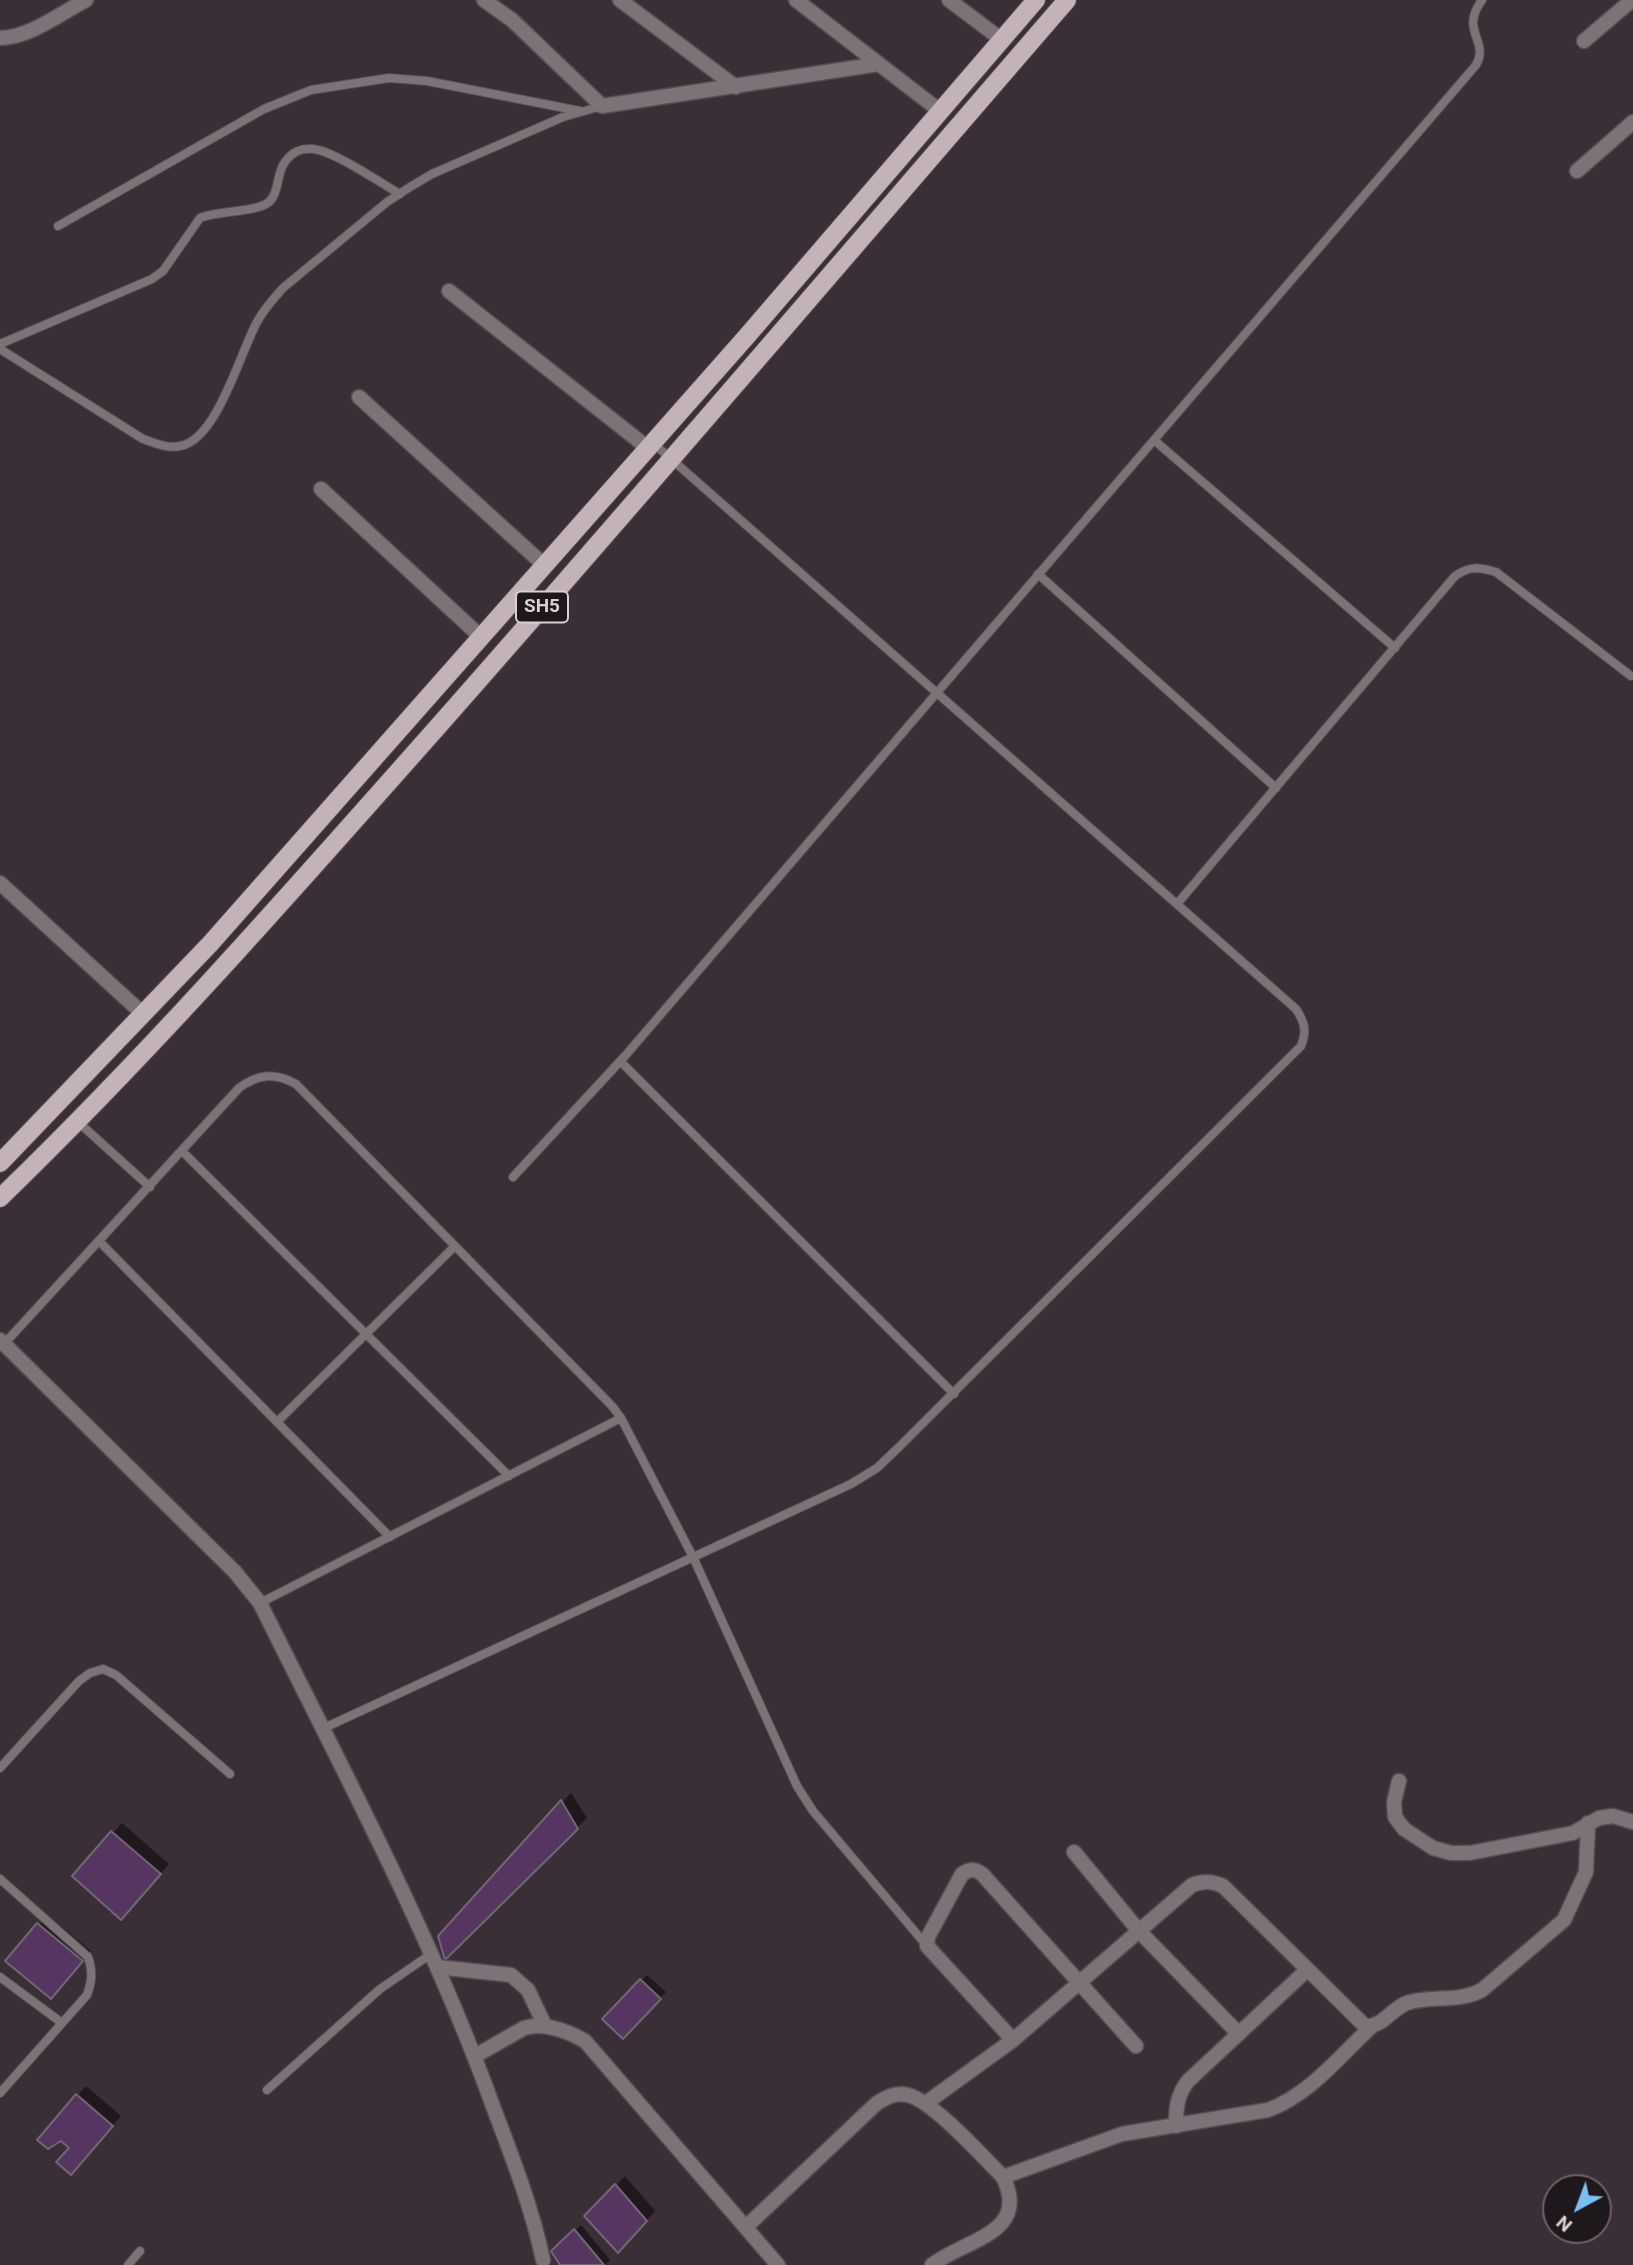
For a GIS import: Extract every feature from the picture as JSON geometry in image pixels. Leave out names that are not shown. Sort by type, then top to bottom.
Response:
[{"type":"main road","name":"SH5","points":[[0,1163],[210,944],[650,446],[1036,0]]},
{"type":"main road","name":"SH5","points":[[0,1198],[78,1121],[237,954],[499,657],[1067,0]]},
{"type":"street","points":[[0,37],[8,38],[28,31],[86,0]]},
{"type":"street","points":[[484,0],[512,20],[602,106],[879,64]]},
{"type":"street","points":[[620,0],[736,87]]},
{"type":"street","points":[[796,0],[940,111]]},
{"type":"street","points":[[948,0],[1002,40]]},
{"type":"street","points":[[1584,41],[1632,0]]},
{"type":"street","points":[[1577,171],[1633,122]]},
{"type":"street","points":[[449,291],[650,446]]},
{"type":"street","points":[[359,397],[544,565]]},
{"type":"street","points":[[321,489],[481,637]]},
{"type":"street","points":[[0,883],[143,1014]]},
{"type":"street","points":[[2,1342],[235,1572],[260,1603],[434,1960],[475,2056],[534,2217],[544,2263]]},
{"type":"street","points":[[1399,1781],[1394,1802],[1395,1817],[1404,1829],[1433,1848],[1451,1853],[1469,1853],[1573,1833],[1599,1818],[1612,1816],[1633,1822]]},
{"type":"street","points":[[1003,2177],[1108,2138],[1281,2106],[1301,2092],[1371,2027],[1401,2005],[1472,1996],[1482,1990],[1557,1927],[1570,1910],[1583,1881],[1587,1864],[1588,1823]]},
{"type":"street","points":[[1074,1852],[1139,1931],[1239,2034]]},
{"type":"street","points":[[1013,2040],[927,1946],[929,1937],[962,1874],[969,1870],[976,1870],[1136,2046]]},
{"type":"street","points":[[926,2103],[1013,2040],[1192,1885],[1213,1881],[1223,1886],[1360,2023],[1371,2027]]},
{"type":"street","points":[[434,1960],[512,1975],[528,1990],[545,2026]]},
{"type":"street","points":[[1176,2126],[1180,2091],[1307,1970]]},
{"type":"street","points":[[475,2056],[533,2025],[545,2026],[585,2041],[778,2265]]},
{"type":"street","points":[[746,2227],[877,2103],[891,2095],[908,2095],[926,2103],[1003,2177],[1009,2190],[1011,2206],[1005,2220],[995,2231],[932,2265]]},
{"type":"lane","points":[[513,1177],[620,1061],[1476,65],[1480,49],[1472,30],[1472,17],[1482,0]]},
{"type":"lane","points":[[58,226],[264,110],[311,90],[389,78],[427,81],[581,111]]},
{"type":"lane","points":[[0,347],[143,439],[164,446],[181,446],[198,437],[211,422],[257,323],[283,288],[400,194],[432,174],[581,111],[602,106]]},
{"type":"lane","points":[[0,347],[152,279],[163,271],[200,218],[209,214],[262,206],[270,201],[282,166],[291,154],[299,150],[313,149],[327,153],[400,194]]},
{"type":"lane","points":[[1154,440],[1395,648]]},
{"type":"lane","points":[[322,1729],[851,1484],[877,1468],[1301,1046],[1306,1034],[1296,1009],[671,458],[650,446]]},
{"type":"lane","points":[[1177,904],[1455,576],[1466,568],[1481,567],[1496,572],[1631,676]]},
{"type":"lane","points":[[1038,574],[1276,788]]},
{"type":"lane","points":[[620,1061],[954,1394]]},
{"type":"lane","points":[[2,1342],[100,1242],[239,1088],[252,1078],[267,1075],[296,1084],[621,1418],[693,1558],[805,1800],[927,1946]]},
{"type":"lane","points":[[78,1121],[150,1187]]},
{"type":"lane","points":[[183,1152],[509,1476]]},
{"type":"lane","points":[[100,1242],[390,1537]]},
{"type":"lane","points":[[277,1422],[455,1246]]},
{"type":"lane","points":[[260,1603],[621,1418]]},
{"type":"lane","points":[[0,1768],[79,1681],[90,1673],[103,1669],[116,1675],[230,1774]]},
{"type":"lane","points":[[0,1879],[88,1957],[92,1970],[87,1995],[0,2093]]},
{"type":"lane","points":[[267,2090],[380,1989],[434,1960]]},
{"type":"lane","points":[[0,1977],[62,2023]]},
{"type":"lane","points":[[128,2265],[140,2251]]},
{"type":"building","points":[[561,1800],[578,1829],[445,1960],[438,1936]]},
{"type":"building","points":[[111,1831],[161,1874],[121,1920],[72,1876]]},
{"type":"building","points":[[37,1923],[83,1961],[51,1999],[5,1961]]},
{"type":"building","points":[[640,1979],[661,1999],[623,2039],[602,2019]]},
{"type":"building","points":[[76,2094],[113,2126],[71,2175],[56,2162],[69,2148],[61,2141],[48,2149],[37,2140]]},
{"type":"building","points":[[615,2184],[647,2221],[618,2253],[584,2216]]},
{"type":"building","points":[[574,2229],[604,2265],[560,2265],[551,2251]]}]
